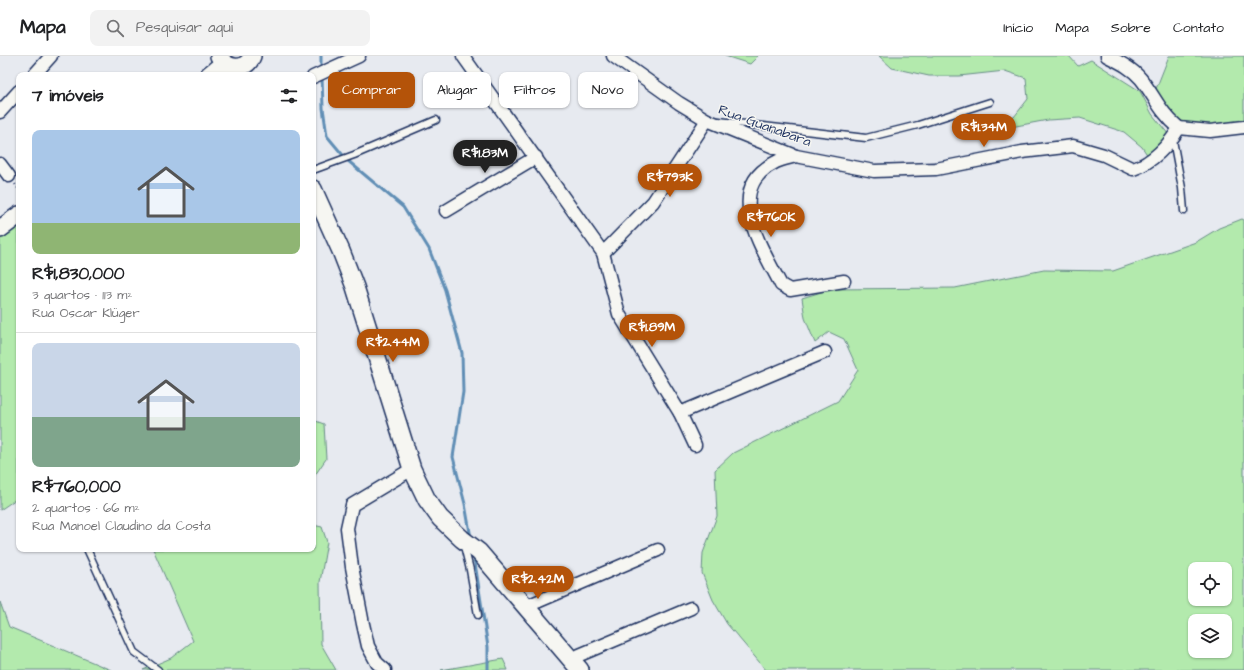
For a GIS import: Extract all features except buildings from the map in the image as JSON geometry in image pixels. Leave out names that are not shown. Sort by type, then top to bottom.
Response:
[{"type":"street","points":[[37,72],[51,56]]},
{"type":"street","points":[[316,76],[359,56]]},
{"type":"street","points":[[463,56],[603,253],[619,314],[680,412],[695,444]]},
{"type":"street","name":"Rua Guanabara","points":[[613,56],[678,103],[707,120],[796,156],[874,171],[936,169],[1022,152],[1074,146],[1104,155],[1133,169],[1144,165],[1173,140],[1179,128]]},
{"type":"street","points":[[1107,56],[1124,65],[1140,78],[1167,118],[1179,128],[1210,131],[1244,127]]},
{"type":"street","points":[[212,72],[222,60],[235,67],[250,65]]},
{"type":"street","points":[[0,112],[16,94]]},
{"type":"street","points":[[603,253],[653,202],[707,120]]},
{"type":"street","points":[[796,156],[775,162],[760,173],[750,189],[747,204],[750,221],[781,285],[785,288],[790,290],[844,281]]},
{"type":"street","points":[[446,211],[536,157]]},
{"type":"street","points":[[0,164],[9,176]]},
{"type":"street","points":[[316,196],[355,287],[412,469],[427,500],[440,518],[469,544],[575,664],[691,608]]},
{"type":"street","points":[[0,229],[16,217]]},
{"type":"street","points":[[680,412],[825,352]]},
{"type":"street","points":[[385,670],[378,663],[368,646],[352,568],[347,528],[352,505],[412,469]]},
{"type":"street","points":[[525,607],[658,550]]},
{"type":"lane","points":[[707,120],[783,127],[836,136],[866,138],[918,125],[990,102]]},
{"type":"lane","points":[[316,169],[354,155],[436,120]]},
{"type":"lane","points":[[1173,140],[1182,188],[1184,212]]},
{"type":"lane","points":[[469,544],[470,570],[478,616]]},
{"type":"lane","points":[[88,552],[134,652],[158,670]]},
{"type":"green space","points":[[725,56],[758,56],[750,64]]},
{"type":"green space","points":[[879,56],[1069,56],[1078,66],[1091,60],[1140,91],[1152,114],[1169,135],[1148,156],[1142,147],[1124,132],[1080,118],[1048,120],[979,133],[978,126],[1014,117],[1028,99],[1026,78],[1005,71],[959,76],[929,76],[892,68]]},
{"type":"green space","points":[[1169,56],[1244,56],[1244,134],[1195,127],[1169,116],[1156,89]]},
{"type":"green space","points":[[1242,219],[1244,220],[1244,670],[766,670],[727,624],[713,600],[702,573],[703,553],[717,516],[715,470],[733,453],[838,401],[858,370],[844,339],[829,332],[815,343],[805,318],[802,298],[831,289],[955,288],[1044,270],[1113,271],[1196,242],[1219,228]]},
{"type":"green space","points":[[16,226],[16,499],[0,510],[0,237]]},
{"type":"green space","points":[[316,421],[324,424],[326,459],[316,474]]},
{"type":"green space","points":[[316,526],[322,527],[327,542],[320,582],[321,644],[336,670],[143,670],[171,658],[193,641],[154,552],[316,552]]},
{"type":"green space","points":[[0,602],[9,627],[111,670],[0,670]]},
{"type":"green space","points":[[503,659],[508,670],[441,670]]},
{"type":"waterway","points":[[321,56],[321,69]]},
{"type":"waterway","points":[[322,76],[323,108],[327,136],[347,160],[403,207],[429,249],[445,290],[462,353],[463,392],[453,457],[465,504],[471,538]]},
{"type":"waterway","points":[[474,557],[488,647],[488,670]]}]
